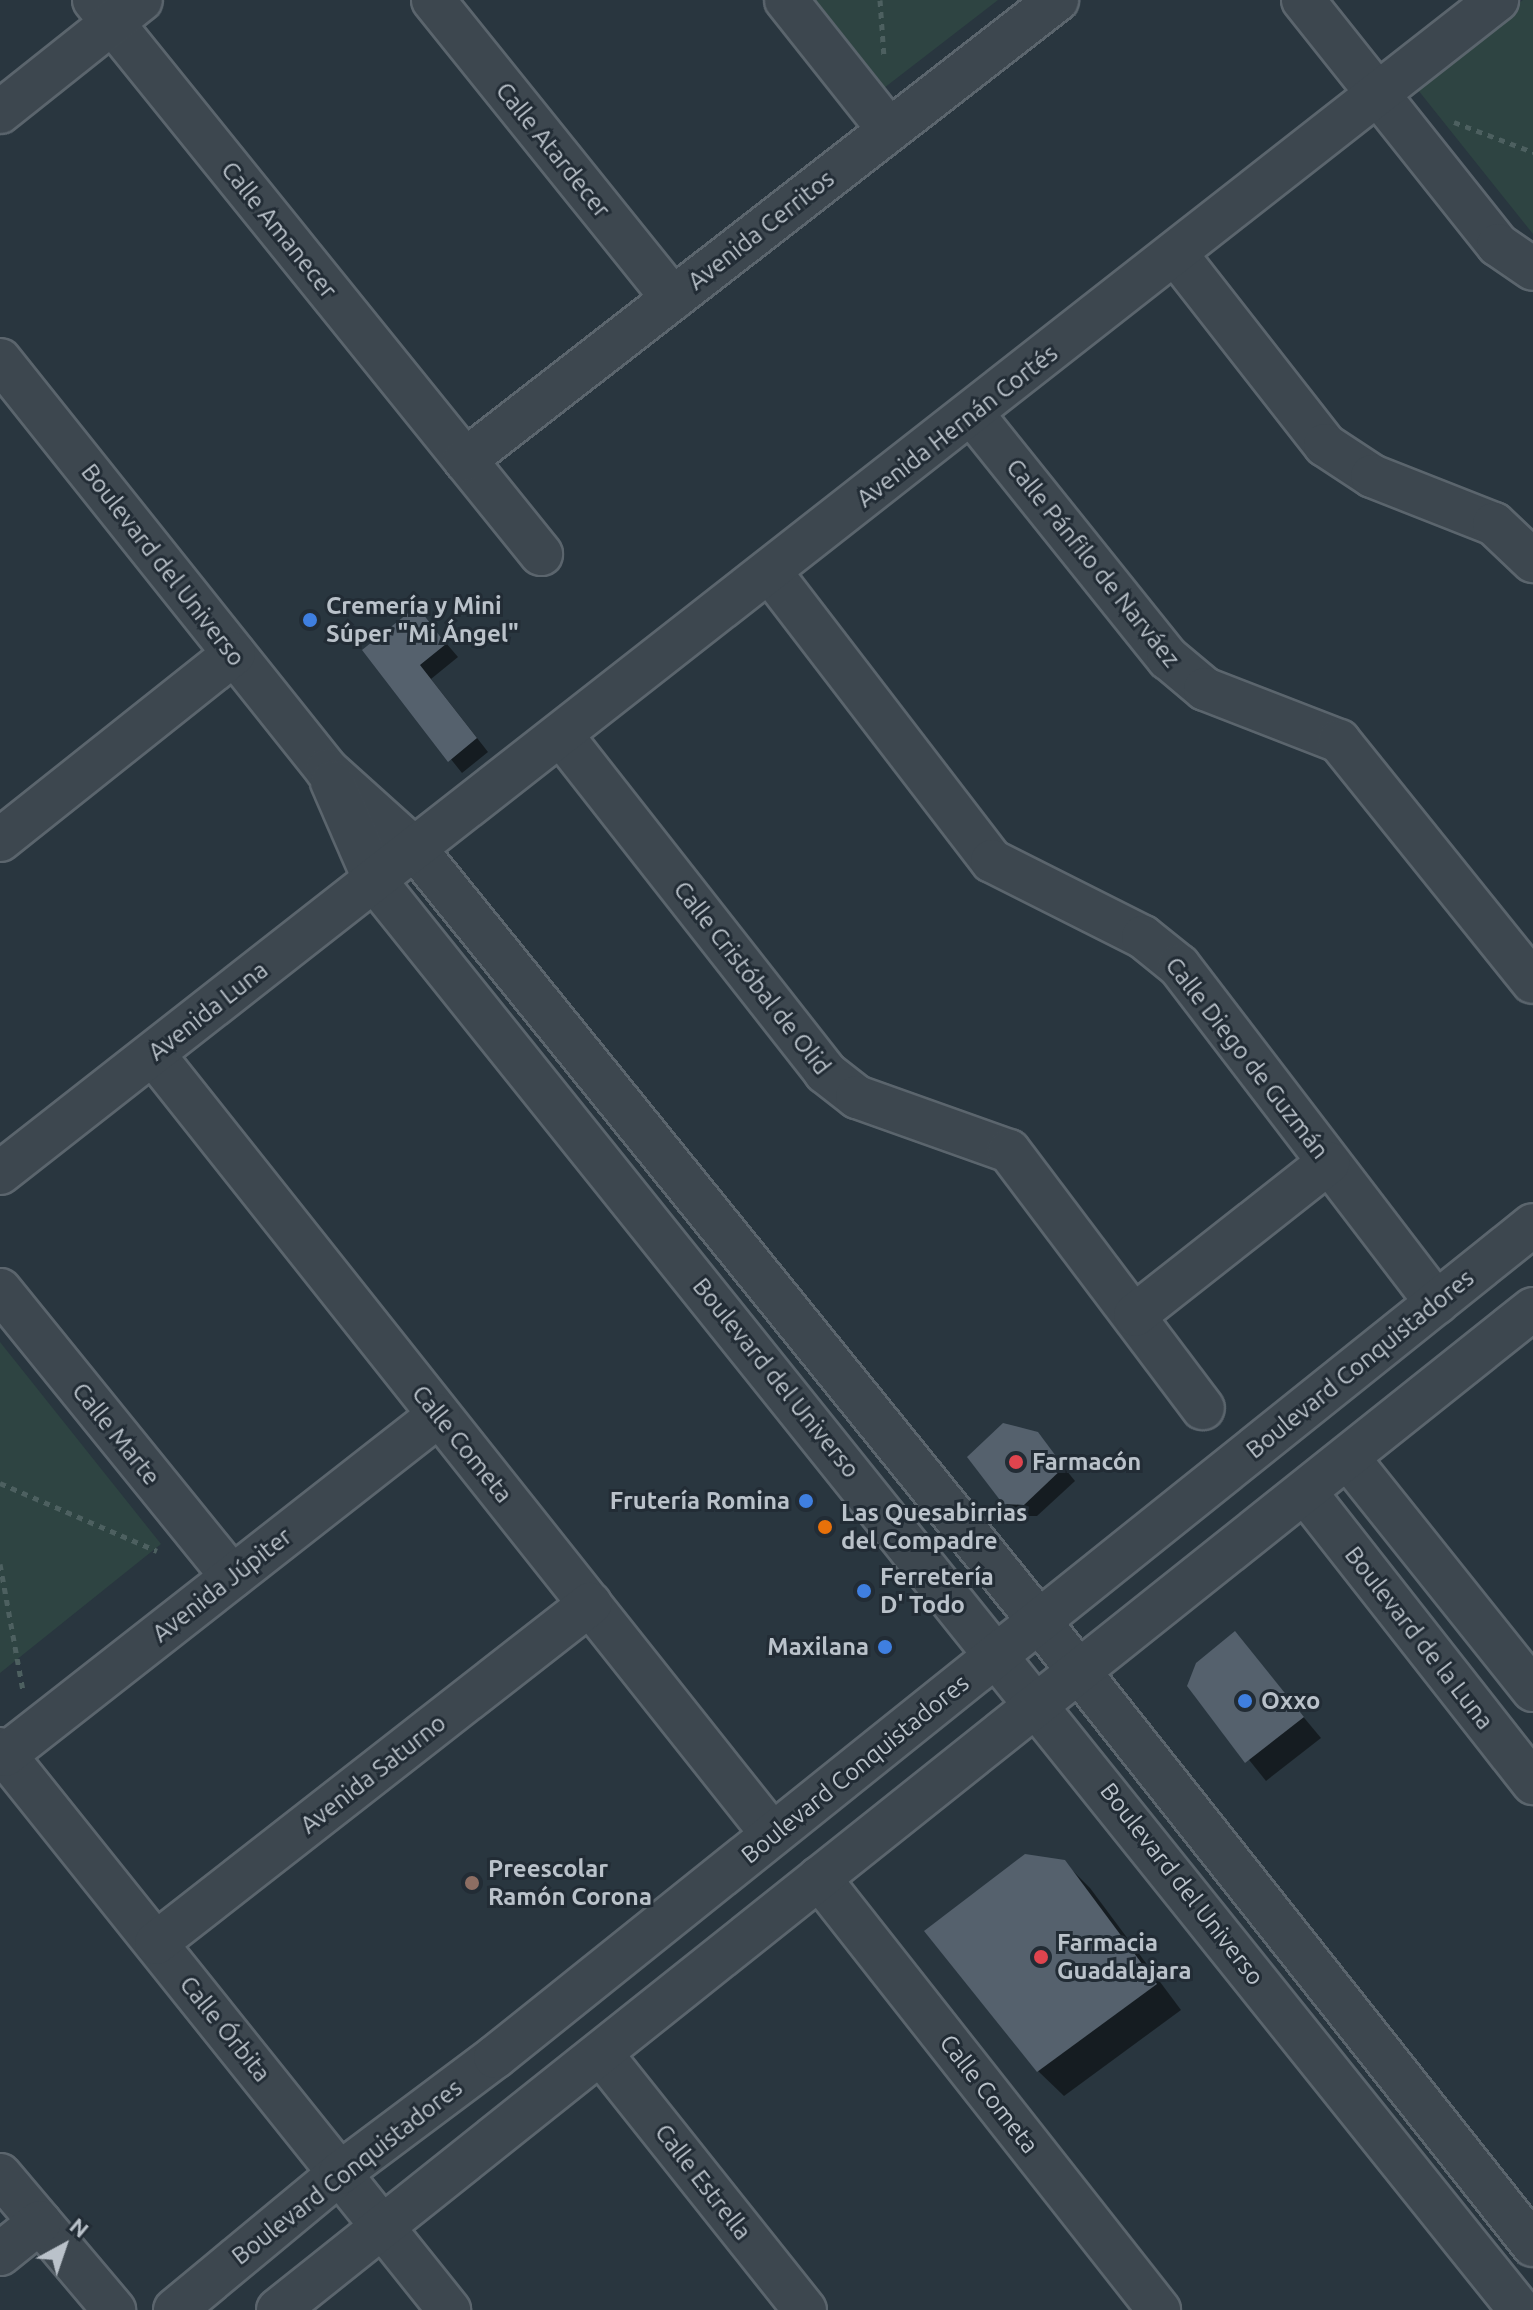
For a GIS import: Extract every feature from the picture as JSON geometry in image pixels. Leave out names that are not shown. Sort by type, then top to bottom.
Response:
[{"type":"street","name":"Calle Atardecer","points":[[433,0],[673,299]]},
{"type":"street","points":[[786,0],[889,130]]},
{"type":"street","name":"Avenida Cerritos","points":[[465,460],[1057,0]]},
{"type":"street","points":[[1303,0],[1498,245],[1533,269]]},
{"type":"street","name":"Avenida Hernán Cortés","points":[[416,850],[1497,0]]},
{"type":"street","points":[[0,112],[116,7]]},
{"type":"street","name":"Calle Amanecer","points":[[116,7],[541,554]]},
{"type":"street","points":[[1175,253],[1325,445],[1372,476],[1494,524],[1533,561]]},
{"type":"street","name":"Boulevard del Universo","points":[[0,360],[327,770],[416,850],[1039,1621],[1533,2245]]},
{"type":"street","name":"Calle Pánfilo de Narváez","points":[[973,415],[1168,658],[1205,689],[1339,741],[1533,982]]},
{"type":"street","name":"Calle Diego de Guzmán","points":[[770,572],[992,861],[1163,949],[1437,1303]]},
{"type":"street","points":[[6,823],[234,654]]},
{"type":"street","name":"Calle Cristóbal de Olid","points":[[562,736],[825,1072],[857,1097],[1009,1151],[1203,1408]]},
{"type":"street","name":"Boulevard del Universo","points":[[327,770],[375,881],[1039,1704],[1520,2310]]},
{"type":"street","name":"Avenida Luna","points":[[0,1173],[416,850]]},
{"type":"street","name":"Calle Cometa","points":[[153,1054],[772,1834]]},
{"type":"street","points":[[1135,1315],[1328,1163]]},
{"type":"street","name":"Boulevard Conquistadores","points":[[175,2310],[340,2173],[495,2057],[1533,1225]]},
{"type":"street","name":"Calle Marte","points":[[0,1290],[232,1577]]},
{"type":"street","points":[[278,2310],[602,2055],[819,1878],[1533,1309]]},
{"type":"street","name":"Avenida Júpiter","points":[[12,1746],[439,1415]]},
{"type":"street","points":[[1348,1458],[1533,1690]]},
{"type":"street","name":"Boulevard de la Luna","points":[[1305,1492],[1533,1783]]},
{"type":"street","name":"Avenida Saturno","points":[[156,1943],[590,1604]]},
{"type":"street","points":[[1498,1738],[1533,1709]]},
{"type":"street","name":"Calle Órbita","points":[[12,1746],[156,1943],[449,2310]]},
{"type":"street","name":"Calle Cometa","points":[[819,1878],[1159,2310]]},
{"type":"street","points":[[1304,2039],[1345,2008]]},
{"type":"street","name":"Calle Estrella","points":[[602,2055],[805,2310]]},
{"type":"street","points":[[0,2175],[114,2310]]},
{"type":"street","points":[[0,2254],[40,2222]]},
{"type":"path","points":[[0,1483],[171,1557]]},
{"type":"path","points":[[0,1564],[12,1746]]},
{"type":"green space","points":[[815,0],[998,0],[884,88]]},
{"type":"green space","points":[[1523,0],[1533,0],[1533,234],[1414,85]]},
{"type":"green space","points":[[0,1342],[161,1544],[0,1673]]},
{"type":"building","points":[[417,606],[446,644],[420,665],[477,738],[448,762],[362,650]]},
{"type":"building","name":"Farmacón","points":[[1003,1423],[1038,1432],[1064,1467],[1024,1505],[1003,1504],[967,1457]]},
{"type":"building","name":"Oxxo","points":[[1235,1631],[1304,1717],[1245,1763],[1187,1686],[1196,1663]]},
{"type":"building","name":"Farmacia Guadalajara","points":[[1025,1854],[1065,1860],[1157,1984],[1037,2072],[924,1931]]},
{"type":"place","name":"Cremería y Mini Súper \"Mi Ángel\"","points":[[310,620]]},
{"type":"place","name":"Farmacón","points":[[1016,1462]]},
{"type":"place","name":"Frutería Romina","points":[[806,1501]]},
{"type":"place","name":"Las Quesabirrias del Compadre","points":[[825,1527]]},
{"type":"place","name":"Ferretería D' Todo","points":[[864,1591]]},
{"type":"place","name":"Maxilana","points":[[885,1647]]},
{"type":"place","name":"Oxxo","points":[[1245,1701]]},
{"type":"place","name":"Preescolar Ramón Corona","points":[[472,1883]]},
{"type":"place","name":"Farmacia Guadalajara","points":[[1041,1957]]}]
